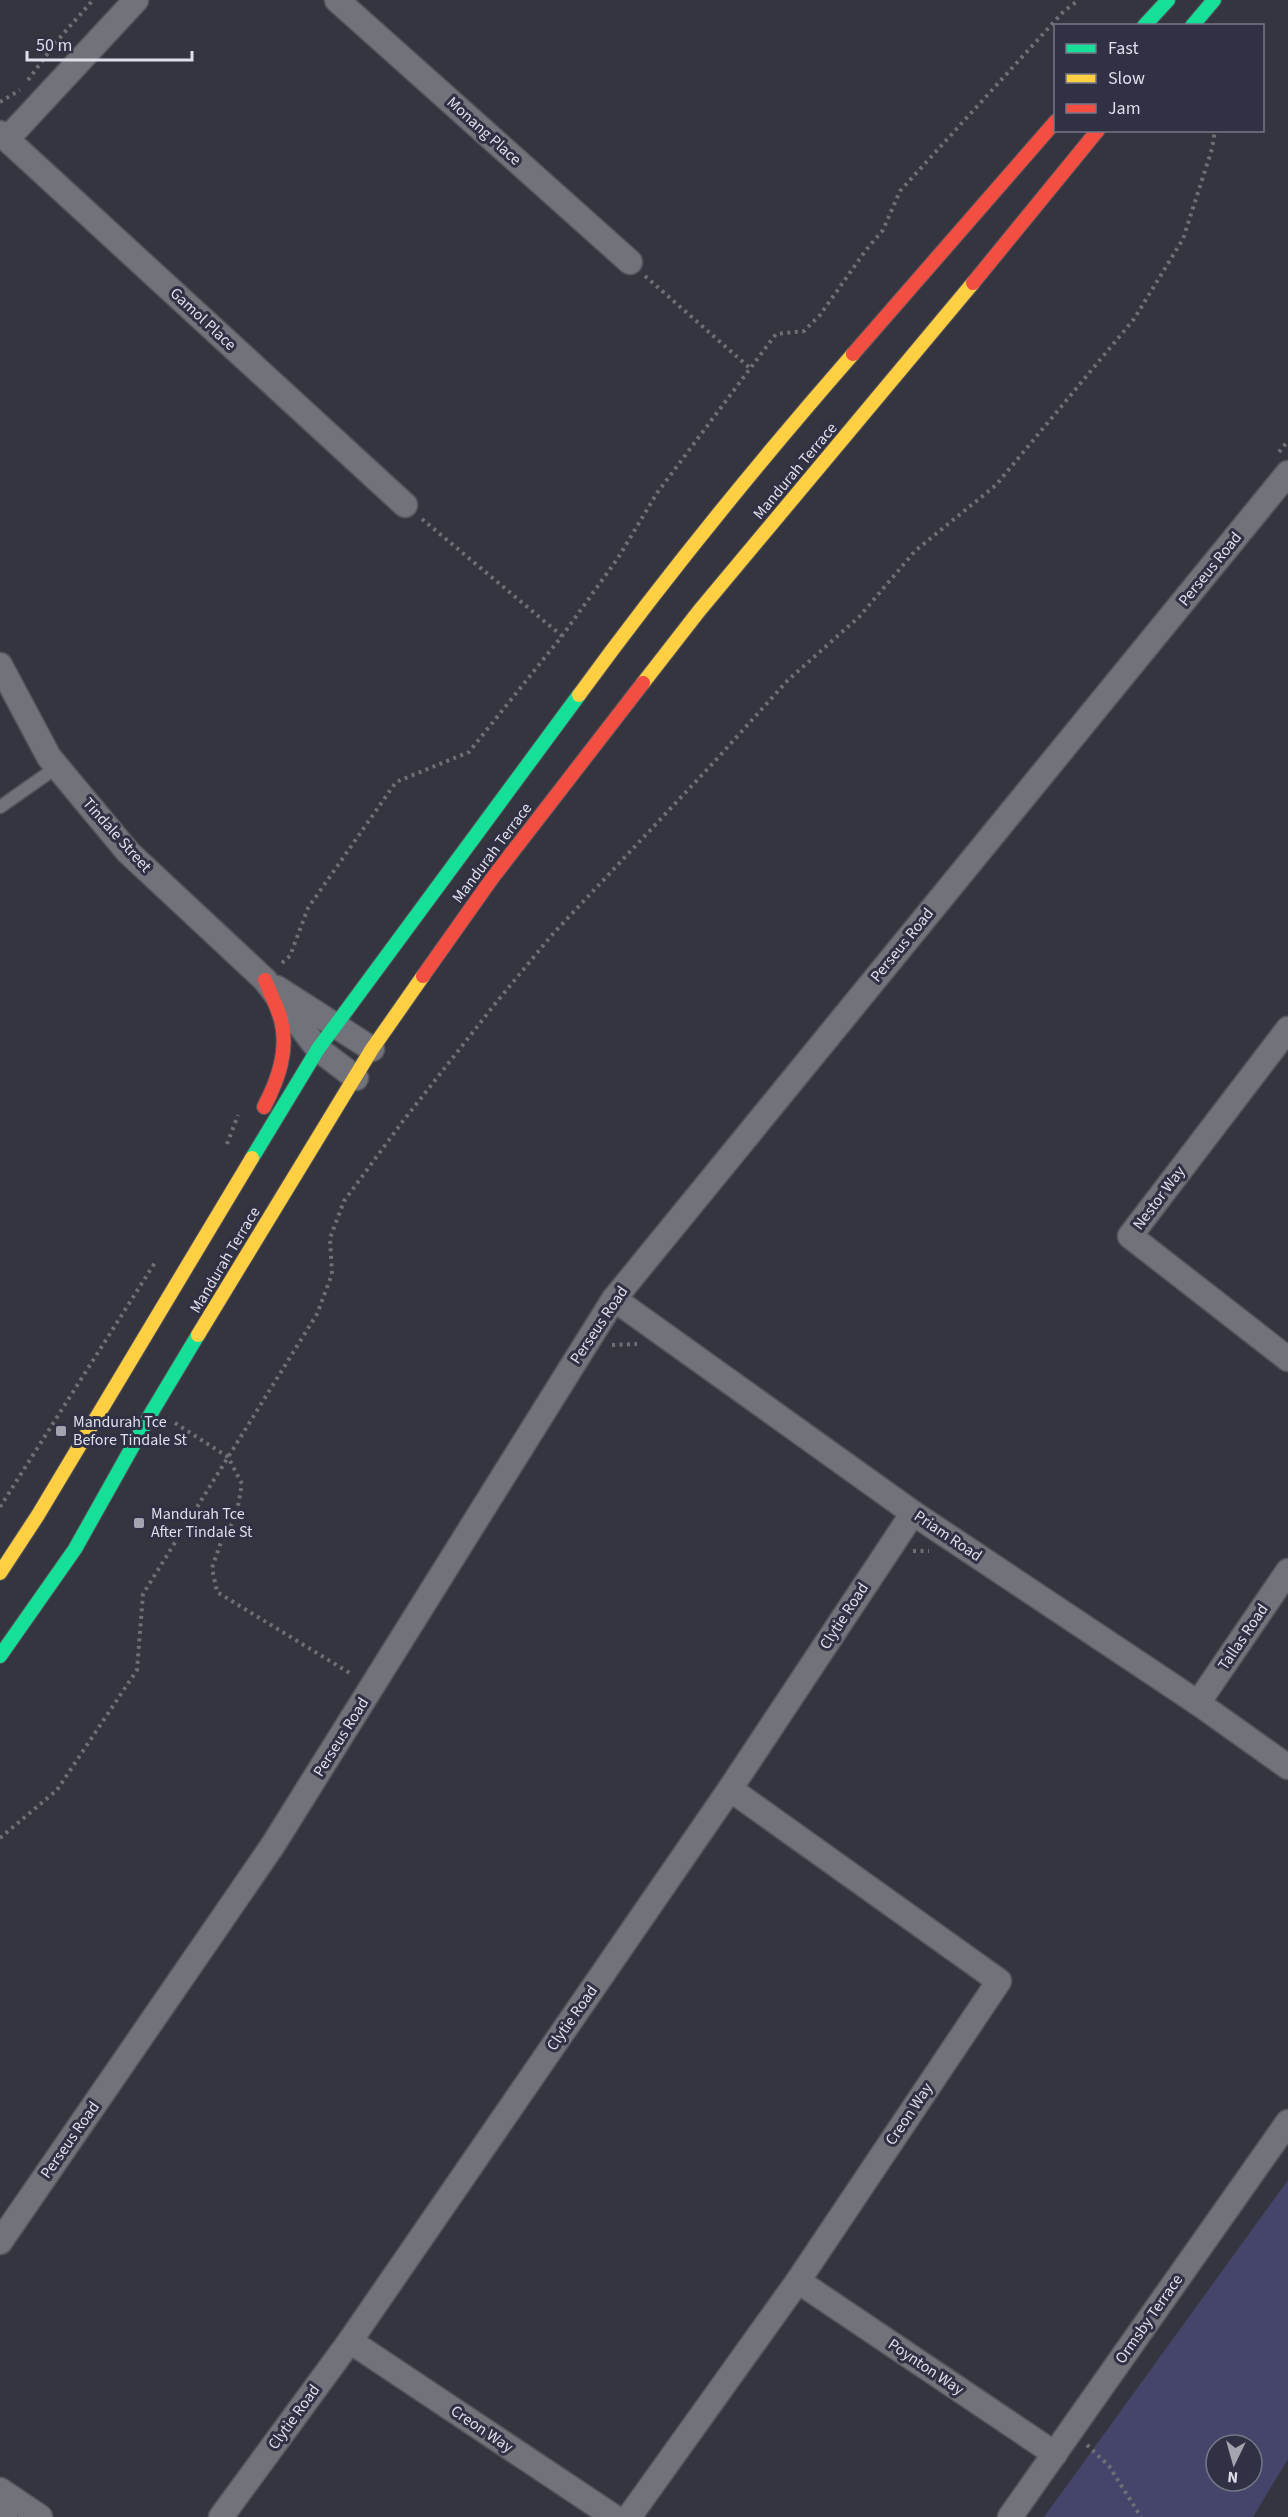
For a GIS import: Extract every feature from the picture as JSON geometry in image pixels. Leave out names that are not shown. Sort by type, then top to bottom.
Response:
[{"type":"main road","points":[[1146,24],[1168,0]]},
{"type":"main road","points":[[1194,24],[1214,0]]},
{"type":"main road","name":"Mandurah Terrace","points":[[0,1573],[38,1515],[318,1050],[652,595],[795,420],[1054,123]]},
{"type":"main road","name":"Mandurah Terrace","points":[[0,1656],[75,1549],[153,1410],[372,1049],[493,877],[699,611],[914,356],[1096,132]]},
{"type":"main road","points":[[248,1166],[259,1117],[273,1090],[282,1061],[282,1022],[265,980]]},
{"type":"street","points":[[3,136],[136,0]]},
{"type":"street","name":"Monang Place","points":[[337,0],[630,262]]},
{"type":"street","name":"Gamol Place","points":[[3,136],[405,505]]},
{"type":"street","name":"Perseus Road","points":[[0,2242],[273,1845],[614,1299],[1288,473]]},
{"type":"street","name":"Tindale Street","points":[[0,665],[49,757],[128,852],[265,980],[318,1050],[356,1078]]},
{"type":"street","name":"Tindale Street","points":[[265,980],[372,1049]]},
{"type":"street","name":"Nestor Way","points":[[1288,1029],[1130,1236],[1288,1359]]},
{"type":"street","name":"Priam Road","points":[[614,1299],[913,1512],[1198,1703],[1288,1767]]},
{"type":"street","name":"Clytie Road","points":[[221,2517],[350,2341],[730,1789],[913,1512]]},
{"type":"street","name":"Tallas Road","points":[[1198,1703],[1288,1571]]},
{"type":"street","name":"Creon Way","points":[[629,2517],[798,2281],[999,1981],[730,1789]]},
{"type":"street","name":"Ormsby Terrace","points":[[1010,2517],[1288,2122]]},
{"type":"street","name":"Poynton Way","points":[[798,2281],[1054,2454]]},
{"type":"street","name":"Creon Way","points":[[350,2341],[614,2517]]},
{"type":"street","points":[[0,2490],[40,2517]]},
{"type":"street","points":[[0,2513],[5,2517]]},
{"type":"lane","points":[[0,807],[57,767]]},
{"type":"path","points":[[0,102],[21,89],[57,41],[93,0]]},
{"type":"path","points":[[265,980],[290,956],[308,908],[396,782],[469,752],[562,636],[618,558],[657,493],[776,334],[804,331],[819,315],[866,250],[884,230],[900,190],[1064,10],[1079,0]]},
{"type":"path","points":[[0,1838],[57,1790],[136,1670],[143,1594],[317,1314],[332,1274],[330,1238],[344,1201],[403,1121],[551,936],[788,680],[859,617],[915,551],[996,485],[1089,375],[1134,319],[1183,239],[1212,149],[1215,132]]},
{"type":"path","points":[[630,262],[751,369]]},
{"type":"path","points":[[405,505],[562,636]]},
{"type":"path","points":[[227,1145],[239,1113]]},
{"type":"path","points":[[0,1507],[160,1254]]},
{"type":"path","points":[[85,1373],[114,1388]]},
{"type":"path","points":[[153,1410],[228,1457],[242,1484],[236,1517],[221,1542],[212,1568],[217,1592],[359,1679]]},
{"type":"path","points":[[1082,2440],[1109,2466],[1142,2517]]},
{"type":"shaded area","points":[[1288,2180],[1288,2459],[1253,2517],[1044,2517]]},
{"type":"traffic: fast","points":[[1146,24],[1168,0]]},
{"type":"traffic: fast","points":[[1194,24],[1214,0]]},
{"type":"traffic: fast","points":[[252,1158],[318,1049],[579,695]]},
{"type":"traffic: fast","points":[[0,1656],[75,1549],[198,1335]]},
{"type":"traffic: slow","points":[[643,683],[699,611],[973,283]]},
{"type":"traffic: slow","points":[[579,695],[712,522],[853,354]]},
{"type":"traffic: slow","points":[[198,1335],[372,1049],[423,976]]},
{"type":"traffic: slow","points":[[0,1573],[38,1515],[252,1158]]},
{"type":"traffic: jam","points":[[853,354],[1054,123]]},
{"type":"traffic: jam","points":[[973,283],[1096,132]]},
{"type":"traffic: jam","points":[[423,976],[493,877],[643,683]]},
{"type":"traffic: jam","points":[[264,1107],[278,1076],[284,1042],[281,1020],[265,980]]},
{"type":"place","name":"Mandurah Tce Before Tindale St","points":[[61,1431]]},
{"type":"place","name":"Mandurah Tce After Tindale St","points":[[139,1523]]}]
